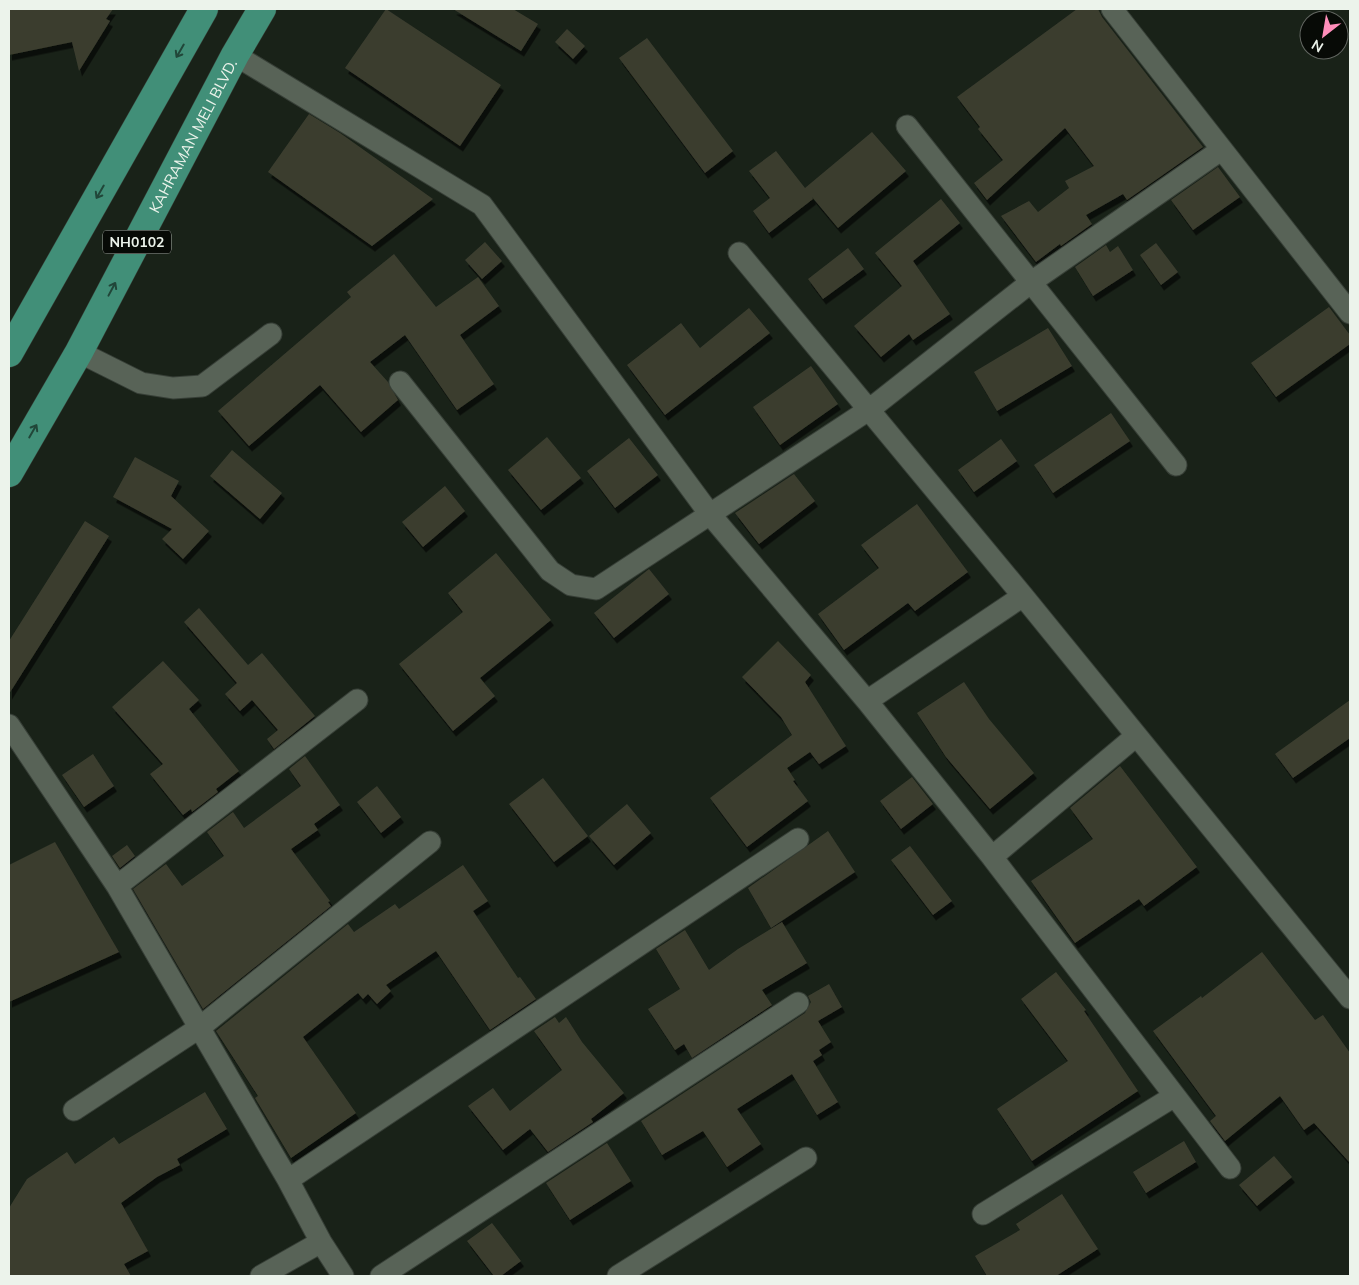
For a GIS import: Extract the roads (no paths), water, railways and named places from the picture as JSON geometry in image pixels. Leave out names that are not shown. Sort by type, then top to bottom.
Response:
[{"type":"highway","name":"NH0102","points":[[9,353],[204,9]]},
{"type":"highway","name":"KAHRAMAN MELI BLVD.","points":[[9,473],[79,352],[262,9]]},
{"type":"street","points":[[1112,9],[1350,313]]},
{"type":"street","points":[[236,55],[482,205],[710,513],[992,857],[1173,1097],[1230,1168]]},
{"type":"street","points":[[907,126],[1176,465]]},
{"type":"street","points":[[400,382],[550,571],[571,585],[596,589],[870,409],[1030,283],[1221,150]]},
{"type":"street","points":[[739,253],[870,409],[1350,998]]},
{"type":"street","points":[[79,352],[141,383],[173,388],[202,386],[271,334]]},
{"type":"street","points":[[866,701],[1023,596]]},
{"type":"street","points":[[117,886],[357,700]]},
{"type":"street","points":[[9,725],[117,886],[288,1180],[321,1242],[343,1276]]},
{"type":"street","points":[[992,857],[1136,736]]},
{"type":"street","points":[[288,1180],[798,839]]},
{"type":"street","points":[[74,1110],[199,1028],[430,842]]},
{"type":"street","points":[[381,1276],[798,1002]]},
{"type":"street","points":[[983,1214],[1173,1097]]},
{"type":"street","points":[[618,1276],[806,1158]]},
{"type":"street","points":[[261,1276],[321,1242]]}]
